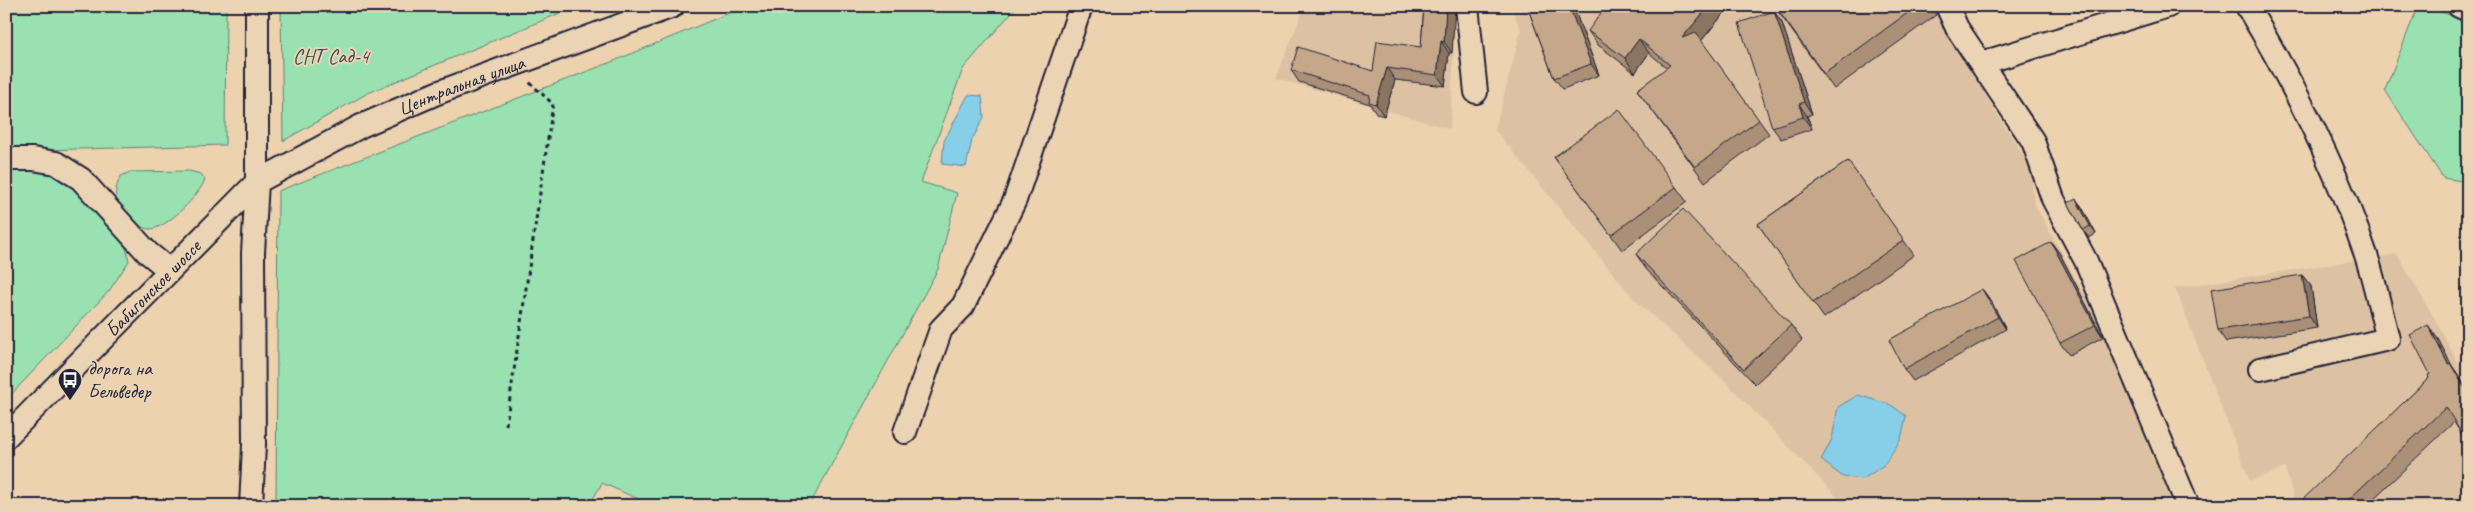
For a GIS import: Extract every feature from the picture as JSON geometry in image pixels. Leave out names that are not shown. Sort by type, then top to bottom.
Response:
[{"type":"street","points":[[251,506],[254,446],[253,253],[257,182],[257,6]]},
{"type":"street","name":"Центральная улица","points":[[257,182],[361,126],[437,93],[673,6]]},
{"type":"street","points":[[905,432],[941,329],[962,306],[1015,200],[1081,6]]},
{"type":"street","points":[[1467,6],[1476,92]]},
{"type":"street","points":[[1947,6],[1957,28],[2033,141],[2053,199],[2090,270],[2188,506]]},
{"type":"street","points":[[1982,63],[2168,6]]},
{"type":"street","points":[[2247,6],[2285,70],[2336,176],[2367,259],[2388,339],[2260,369]]},
{"type":"street","points":[[2459,6],[2468,10]]},
{"type":"street","points":[[6,159],[34,158],[56,163],[81,179],[147,252],[168,269]]},
{"type":"street","name":"Бабигонское шоссе","points":[[6,437],[168,269],[257,182]]},
{"type":"path","points":[[506,425],[553,104],[511,65]]},
{"type":"shaded area","points":[[1305,6],[1456,6],[1450,129],[1276,78]]},
{"type":"shaded area","points":[[1511,6],[1934,6],[1950,40],[2030,165],[2035,205],[2109,339],[2173,496],[2145,506],[1846,506],[1723,379],[1636,301],[1495,130],[1521,30]]},
{"type":"shaded area","points":[[2397,254],[2439,326],[2468,384],[2468,506],[2296,506],[2285,468],[2250,481],[2175,288]]},
{"type":"green space","points":[[6,6],[226,6],[225,145],[6,151]]},
{"type":"green space","name":"СНТ Сад-4","points":[[281,6],[577,6],[368,93],[283,141]]},
{"type":"green space","points":[[746,6],[1017,6],[963,69],[921,182],[957,193],[938,269],[809,506],[654,506],[602,483],[589,506],[276,506],[278,191],[614,61]]},
{"type":"green space","points":[[2069,6],[2121,6],[2101,12],[2073,12]]},
{"type":"green space","points":[[2418,6],[2426,6],[2468,22],[2468,182],[2443,178],[2385,90]]},
{"type":"green space","points":[[31,168],[55,174],[77,190],[124,238],[129,261],[109,291],[6,400],[6,169]]},
{"type":"green space","points":[[189,171],[201,174],[205,179],[202,185],[182,210],[157,227],[145,228],[133,222],[117,200],[116,190],[120,178],[130,172]]},
{"type":"water","points":[[968,95],[982,96],[984,117],[972,140],[966,167],[942,164],[944,141]]},
{"type":"water","points":[[1858,395],[1891,405],[1906,416],[1901,439],[1884,465],[1863,479],[1843,477],[1821,460],[1832,439],[1838,407]]},
{"type":"building","points":[[1424,6],[1446,6],[1444,42],[1441,41],[1437,75],[1387,68],[1376,104],[1369,102],[1370,95],[1291,70],[1298,47],[1373,71],[1377,41],[1421,47]]},
{"type":"building","points":[[1527,6],[1569,6],[1591,64],[1554,78]]},
{"type":"building","points":[[1606,6],[1709,6],[1682,38],[1696,33],[1759,120],[1695,167],[1637,90],[1670,65],[1639,39],[1625,58],[1588,31]]},
{"type":"building","points":[[1775,6],[1917,6],[1824,74]]},
{"type":"building","points":[[1774,11],[1804,102],[1799,104],[1803,117],[1772,127],[1739,23]]},
{"type":"building","points":[[1619,109],[1676,187],[1611,235],[1554,157]]},
{"type":"building","points":[[1848,161],[1904,240],[1813,303],[1758,224]]},
{"type":"building","points":[[2076,199],[2090,226],[2083,230],[2068,203]]},
{"type":"building","points":[[1683,209],[1791,325],[1744,369],[1636,254]]},
{"type":"building","points":[[2051,242],[2095,325],[2060,343],[2016,261]]},
{"type":"building","points":[[2302,275],[2309,316],[2218,330],[2211,289]]},
{"type":"building","points":[[1982,289],[1998,317],[1904,369],[1889,340]]},
{"type":"building","points":[[2428,325],[2448,364],[2450,363],[2468,394],[2468,445],[2446,407],[2342,506],[2298,506],[2429,378],[2428,375],[2430,374],[2410,335]]},
{"type":"place","name":"дорога на Бельведер","points":[[70,401]]}]
